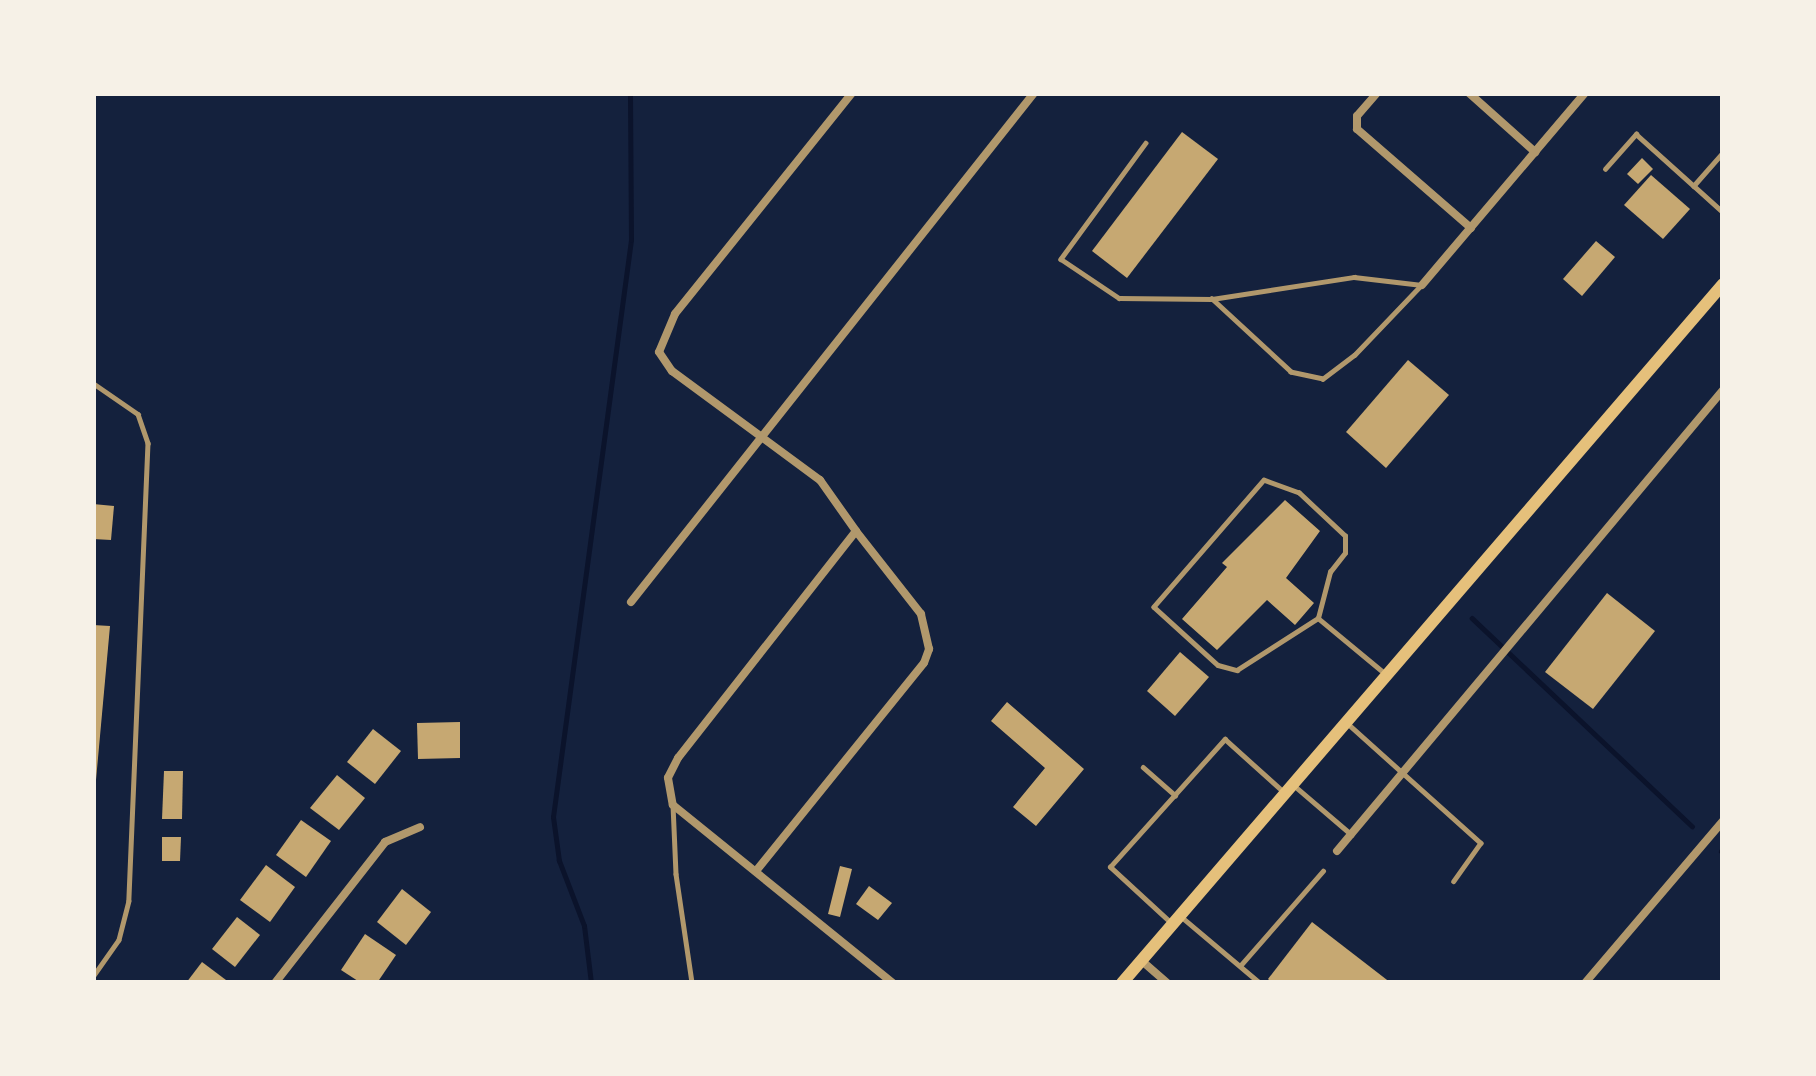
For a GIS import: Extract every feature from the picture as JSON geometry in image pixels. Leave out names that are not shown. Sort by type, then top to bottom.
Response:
[{"type":"main road","points":[[1123,983],[1723,284]]},
{"type":"street","points":[[757,871],[924,663],[929,649],[921,614],[820,480],[672,371],[659,352],[675,314],[853,93]]},
{"type":"street","points":[[631,602],[1034,93]]},
{"type":"street","points":[[1377,93],[1357,116],[1357,129],[1471,229]]},
{"type":"street","points":[[1469,93],[1535,152]]},
{"type":"street","points":[[1422,284],[1585,93]]},
{"type":"street","points":[[1337,851],[1540,615],[1629,496],[1723,390]]},
{"type":"street","points":[[856,531],[678,758],[668,778],[674,805],[893,983]]},
{"type":"street","points":[[1585,983],[1723,821]]},
{"type":"street","points":[[275,983],[385,842],[420,827]]},
{"type":"street","points":[[1142,959],[1167,983]]},
{"type":"lane","points":[[1605,169],[1636,134],[1723,212]]},
{"type":"lane","points":[[1146,143],[1061,259],[1119,298],[1212,299],[1354,277],[1422,284]]},
{"type":"lane","points":[[1694,186],[1723,153]]},
{"type":"lane","points":[[1212,299],[1291,372],[1323,379],[1355,355],[1422,284]]},
{"type":"lane","points":[[93,383],[138,414],[148,443],[129,902],[119,940],[93,977]]},
{"type":"lane","points":[[1264,480],[1299,493],[1345,536],[1346,553],[1330,572],[1318,618],[1237,670],[1218,665],[1154,607],[1264,480]]},
{"type":"lane","points":[[1318,618],[1387,675]]},
{"type":"lane","points":[[1346,722],[1481,843],[1454,881]]},
{"type":"lane","points":[[1261,983],[1110,867],[1225,740],[1352,835]]},
{"type":"lane","points":[[1143,767],[1175,795]]},
{"type":"lane","points":[[674,805],[676,874],[692,983]]},
{"type":"lane","points":[[1240,966],[1323,872]]},
{"type":"building","points":[[1182,132],[1218,159],[1127,278],[1092,251]]},
{"type":"building","points":[[1642,158],[1653,169],[1638,184],[1627,174]]},
{"type":"building","points":[[1651,175],[1690,209],[1663,239],[1624,205]]},
{"type":"building","points":[[1596,241],[1615,257],[1582,296],[1563,279]]},
{"type":"building","points":[[1408,360],[1449,395],[1386,468],[1346,432]]},
{"type":"building","points":[[1285,500],[1320,531],[1286,578],[1314,603],[1295,625],[1267,600],[1217,650],[1182,619],[1227,567],[1222,563]]},
{"type":"building","points":[[93,504],[114,506],[111,540],[93,539]]},
{"type":"building","points":[[1607,593],[1655,631],[1593,709],[1545,672]]},
{"type":"building","points":[[93,625],[110,626],[96,780],[93,780]]},
{"type":"building","points":[[1180,652],[1209,677],[1175,716],[1147,691]]},
{"type":"building","points":[[1007,702],[1084,769],[1036,826],[1013,807],[1045,768],[991,721]]},
{"type":"building","points":[[460,722],[460,758],[418,759],[417,723]]},
{"type":"building","points":[[373,729],[401,751],[375,784],[347,762]]},
{"type":"building","points":[[164,771],[183,771],[182,819],[162,819]]},
{"type":"building","points":[[337,775],[365,798],[339,830],[310,808]]},
{"type":"building","points":[[301,820],[331,841],[306,877],[276,855]]},
{"type":"building","points":[[162,837],[181,837],[180,861],[162,861]]},
{"type":"building","points":[[266,865],[295,887],[270,922],[240,900]]},
{"type":"building","points":[[840,866],[852,869],[840,917],[828,914]]},
{"type":"building","points":[[869,886],[892,903],[878,920],[856,904]]},
{"type":"building","points":[[402,889],[431,912],[406,945],[377,922]]},
{"type":"building","points":[[237,917],[260,935],[235,967],[212,949]]},
{"type":"building","points":[[1312,922],[1391,983],[1272,983],[1268,979]]},
{"type":"building","points":[[365,934],[396,955],[377,983],[361,983],[341,970]]},
{"type":"building","points":[[202,962],[226,980],[224,983],[186,983]]},
{"type":"waterway","points":[[591,983],[584,926],[559,861],[553,817],[631,240],[630,93]]},
{"type":"waterway","points":[[1472,618],[1692,826]]}]
